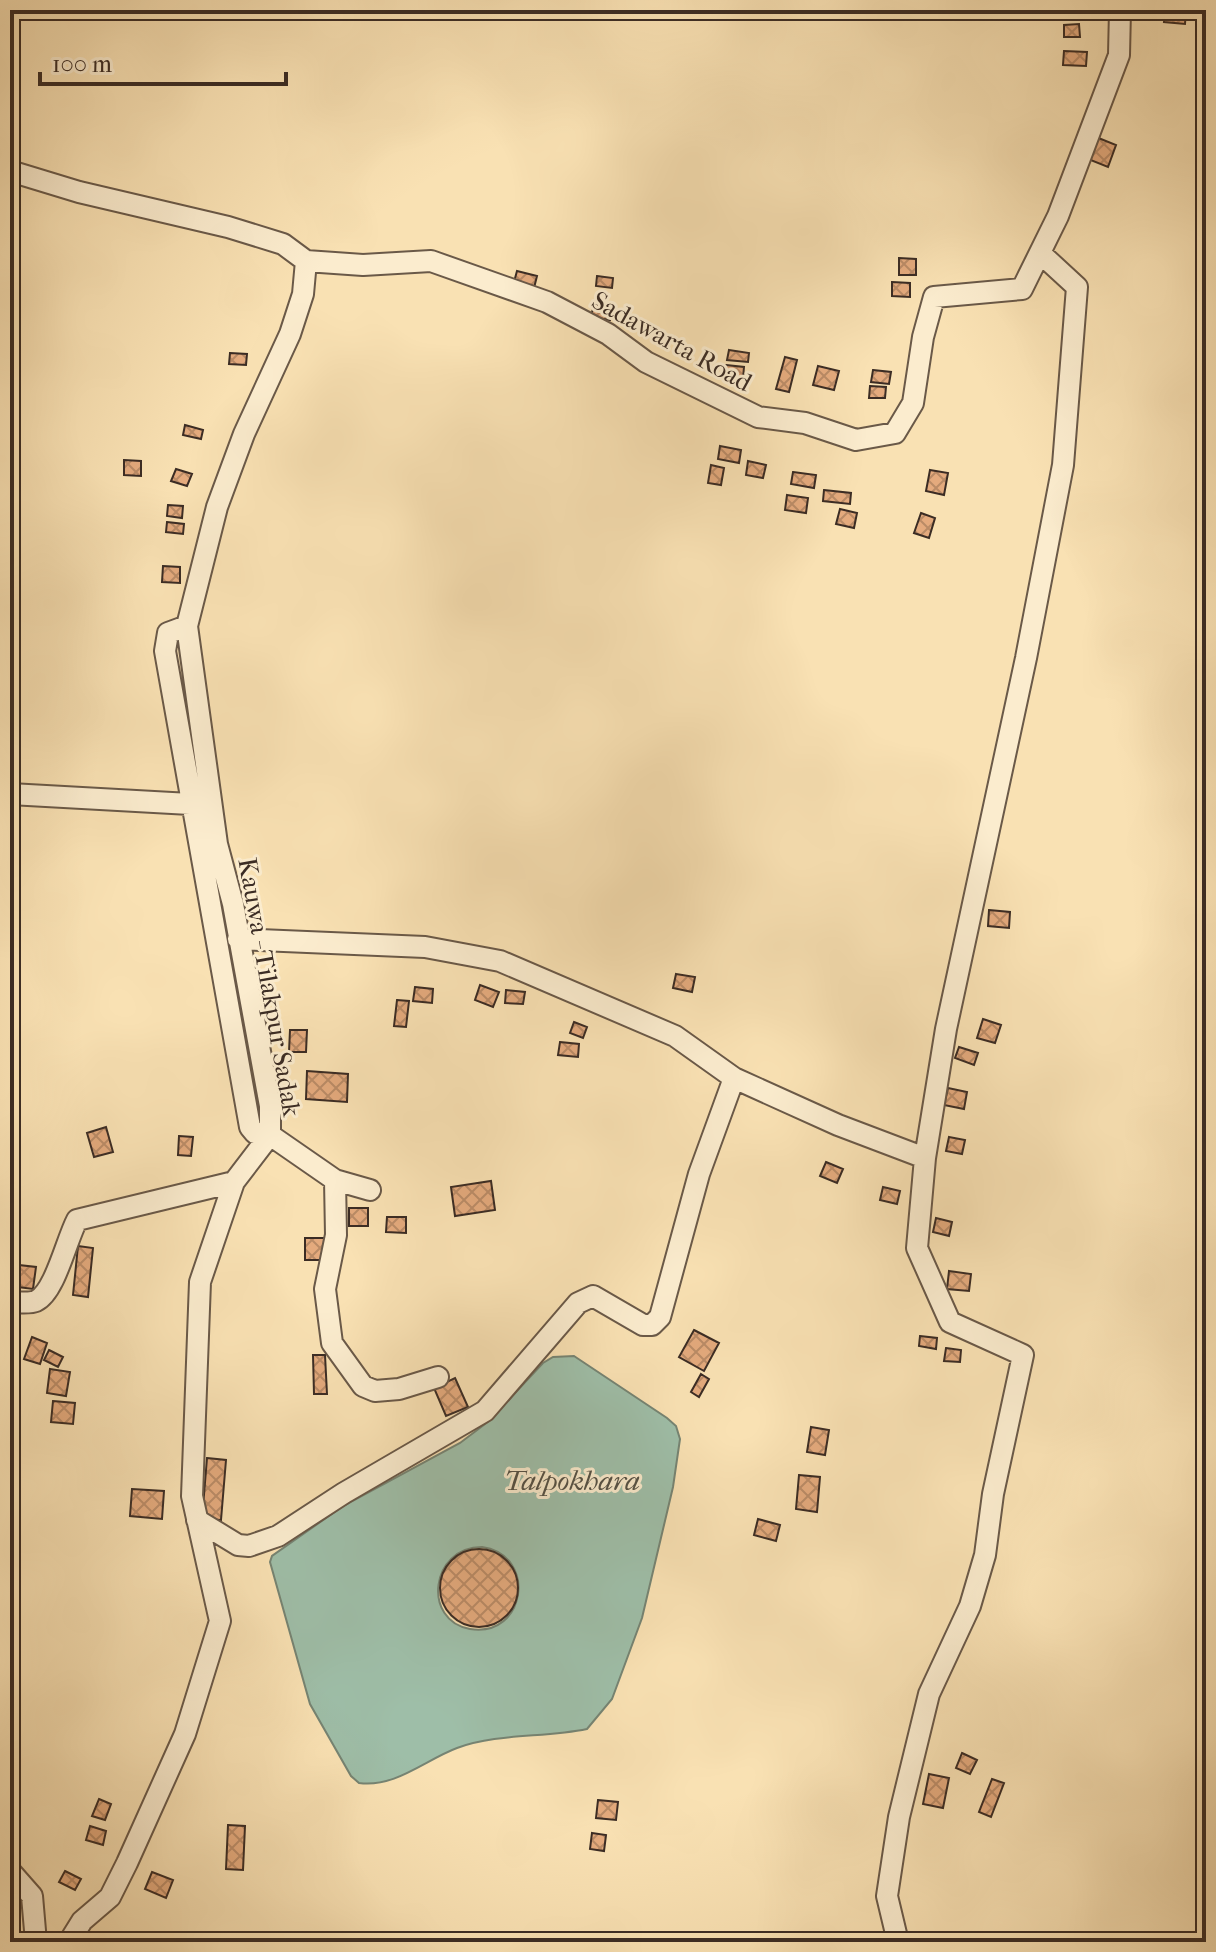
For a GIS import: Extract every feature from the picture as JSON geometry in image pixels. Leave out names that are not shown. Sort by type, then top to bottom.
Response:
[{"type":"street","name":"Sadawarta Road","points":[[10,171],[79,192],[241,231],[283,244],[306,261],[363,265],[431,261],[471,273],[547,302],[608,334],[646,362],[758,417],[805,423],[856,440],[895,433],[913,403],[923,337],[934,297],[1022,289],[1058,216],[1119,55],[1120,10]]},
{"type":"street","points":[[898,1942],[887,1896],[899,1817],[929,1694],[970,1606],[985,1555],[993,1494],[1023,1355],[950,1322],[917,1248],[925,1158],[946,1029],[1026,658],[1063,465],[1077,287],[1040,253]]},
{"type":"street","name":"Kauwa - Tilakpur Sadak","points":[[69,1942],[82,1921],[110,1897],[127,1863],[185,1734],[220,1621],[192,1496],[200,1282],[234,1182],[270,1135],[270,1106],[206,776],[187,626],[217,507],[244,434],[290,334],[303,294],[306,261]]},
{"type":"street","points":[[187,626],[168,633],[165,651],[250,1127],[255,1133],[270,1135],[335,1180],[370,1190]]},
{"type":"street","points":[[10,794],[190,804]]},
{"type":"street","points":[[238,939],[425,947],[500,961],[675,1036],[734,1078],[838,1125],[925,1158]]},
{"type":"street","points":[[197,1520],[238,1545],[249,1546],[278,1536],[344,1493],[485,1411],[578,1303],[593,1296],[643,1325],[652,1325],[660,1317],[699,1174],[734,1078]]},
{"type":"street","points":[[335,1180],[336,1235],[325,1289],[332,1343],[363,1386],[375,1391],[399,1389],[438,1377]]},
{"type":"street","points":[[10,1302],[35,1302],[51,1290],[65,1243],[77,1220],[234,1182]]},
{"type":"street","points":[[10,1871],[32,1896],[36,1942]]},
{"type":"water","name":"Talpokhara","points":[[574,1356],[667,1418],[676,1426],[680,1439],[673,1487],[642,1618],[612,1699],[587,1729],[473,1743],[397,1777],[359,1783],[351,1776],[310,1704],[270,1562],[272,1556],[343,1506],[460,1443],[489,1421],[543,1363],[553,1357]],"holes":[[[482,1547],[500,1553],[512,1564],[518,1579],[518,1594],[513,1609],[503,1621],[489,1628],[470,1629],[455,1623],[444,1613],[439,1600],[438,1585],[443,1571],[451,1559],[465,1550]]]},
{"type":"building","points":[[1165,10],[1186,10],[1185,24],[1164,22]]},
{"type":"building","points":[[1079,24],[1080,37],[1064,37],[1064,25]]},
{"type":"building","points":[[1064,51],[1087,52],[1086,66],[1063,65]]},
{"type":"building","points":[[1096,137],[1116,145],[1108,167],[1088,159]]},
{"type":"building","points":[[899,258],[916,259],[916,275],[899,275]]},
{"type":"building","points":[[517,271],[537,276],[534,288],[514,282]]},
{"type":"building","points":[[597,276],[613,278],[612,288],[596,286]]},
{"type":"building","points":[[892,282],[910,283],[910,297],[892,296]]},
{"type":"building","points":[[594,304],[612,307],[610,320],[591,317]]},
{"type":"building","points":[[729,350],[749,353],[748,362],[727,360]]},
{"type":"building","points":[[230,353],[247,354],[246,365],[229,364]]},
{"type":"building","points":[[785,357],[797,360],[789,392],[776,389]]},
{"type":"building","points":[[726,365],[744,367],[743,378],[725,376]]},
{"type":"building","points":[[818,366],[839,371],[834,390],[813,385]]},
{"type":"building","points":[[873,370],[891,372],[889,384],[871,382]]},
{"type":"building","points":[[870,386],[886,387],[885,398],[869,398]]},
{"type":"building","points":[[185,425],[203,430],[201,439],[183,435]]},
{"type":"building","points":[[720,446],[741,450],[739,463],[718,459]]},
{"type":"building","points":[[124,460],[141,461],[141,476],[124,475]]},
{"type":"building","points":[[748,461],[766,465],[763,478],[746,475]]},
{"type":"building","points":[[711,465],[724,468],[721,485],[708,483]]},
{"type":"building","points":[[176,469],[192,474],[187,486],[171,481]]},
{"type":"building","points":[[930,470],[948,473],[944,495],[926,491]]},
{"type":"building","points":[[793,472],[816,475],[814,488],[791,484]]},
{"type":"building","points":[[824,490],[851,493],[850,504],[823,501]]},
{"type":"building","points":[[787,495],[808,498],[806,513],[785,510]]},
{"type":"building","points":[[168,505],[183,506],[182,518],[167,516]]},
{"type":"building","points":[[840,509],[857,513],[854,528],[836,524]]},
{"type":"building","points":[[921,513],[935,518],[929,538],[914,533]]},
{"type":"building","points":[[167,522],[184,524],[183,534],[166,532]]},
{"type":"building","points":[[163,566],[180,567],[180,583],[162,582]]},
{"type":"building","points":[[989,910],[1010,912],[1009,928],[988,926]]},
{"type":"building","points":[[676,974],[695,977],[692,992],[673,988]]},
{"type":"building","points":[[480,985],[499,992],[493,1007],[475,1000]]},
{"type":"building","points":[[415,987],[433,989],[432,1003],[413,1001]]},
{"type":"building","points":[[506,990],[525,992],[523,1004],[505,1003]]},
{"type":"building","points":[[397,1000],[409,1001],[406,1027],[394,1026]]},
{"type":"building","points":[[983,1019],[1001,1025],[995,1043],[977,1038]]},
{"type":"building","points":[[574,1022],[587,1027],[583,1038],[570,1033]]},
{"type":"building","points":[[290,1030],[307,1030],[306,1052],[289,1052]]},
{"type":"building","points":[[560,1042],[579,1044],[578,1057],[558,1055]]},
{"type":"building","points":[[959,1047],[978,1053],[974,1065],[955,1058]]},
{"type":"building","points":[[307,1071],[348,1074],[347,1102],[306,1099]]},
{"type":"building","points":[[948,1088],[967,1092],[964,1109],[944,1105]]},
{"type":"building","points":[[106,1127],[113,1152],[94,1157],[87,1133]]},
{"type":"building","points":[[179,1136],[193,1137],[191,1156],[178,1155]]},
{"type":"building","points":[[949,1137],[965,1140],[962,1154],[946,1151]]},
{"type":"building","points":[[826,1162],[843,1169],[837,1183],[820,1176]]},
{"type":"building","points":[[491,1181],[495,1210],[455,1216],[451,1187]]},
{"type":"building","points":[[883,1187],[900,1191],[897,1204],[880,1200]]},
{"type":"building","points":[[349,1208],[368,1208],[368,1226],[349,1226]]},
{"type":"building","points":[[387,1217],[406,1217],[406,1233],[386,1232]]},
{"type":"building","points":[[936,1218],[952,1222],[949,1236],[933,1232]]},
{"type":"building","points":[[305,1238],[327,1238],[327,1260],[305,1260]]},
{"type":"building","points":[[78,1246],[93,1248],[88,1297],[73,1295]]},
{"type":"building","points":[[10,1264],[36,1267],[33,1289],[10,1286]]},
{"type":"building","points":[[949,1271],[971,1274],[969,1291],[947,1289]]},
{"type":"building","points":[[694,1330],[719,1343],[704,1371],[679,1357]]},
{"type":"building","points":[[920,1336],[937,1338],[936,1349],[919,1346]]},
{"type":"building","points":[[32,1337],[47,1343],[40,1364],[24,1359]]},
{"type":"building","points":[[946,1348],[961,1350],[960,1362],[944,1361]]},
{"type":"building","points":[[49,1350],[63,1357],[58,1367],[44,1360]]},
{"type":"building","points":[[313,1355],[325,1355],[327,1394],[314,1394]]},
{"type":"building","points":[[50,1369],[70,1372],[66,1396],[47,1393]]},
{"type":"building","points":[[701,1374],[709,1379],[699,1397],[691,1392]]},
{"type":"building","points":[[455,1378],[468,1407],[446,1416],[434,1388]]},
{"type":"building","points":[[53,1401],[75,1403],[73,1424],[51,1422]]},
{"type":"building","points":[[811,1427],[829,1430],[825,1455],[807,1452]]},
{"type":"building","points":[[207,1458],[226,1460],[221,1520],[202,1519]]},
{"type":"building","points":[[799,1475],[820,1477],[817,1512],[796,1509]]},
{"type":"building","points":[[132,1489],[164,1491],[162,1519],[130,1516]]},
{"type":"building","points":[[758,1519],[780,1525],[776,1541],[754,1535]]},
{"type":"building","points":[[471,1549],[487,1549],[501,1555],[512,1566],[518,1588],[512,1610],[501,1621],[487,1627],[471,1627],[457,1621],[446,1610],[440,1596],[440,1580],[446,1566],[457,1555]]},
{"type":"building","points":[[962,1753],[977,1760],[970,1774],[956,1768]]},
{"type":"building","points":[[929,1774],[949,1778],[943,1808],[923,1804]]},
{"type":"building","points":[[992,1779],[1004,1783],[991,1817],[979,1812]]},
{"type":"building","points":[[99,1799],[111,1804],[105,1820],[92,1816]]},
{"type":"building","points":[[598,1800],[618,1802],[616,1820],[596,1818]]},
{"type":"building","points":[[228,1825],[245,1826],[243,1870],[226,1869]]},
{"type":"building","points":[[90,1826],[106,1831],[103,1845],[86,1840]]},
{"type":"building","points":[[592,1833],[606,1835],[604,1851],[590,1849]]},
{"type":"building","points":[[65,1871],[81,1879],[75,1890],[59,1882]]},
{"type":"building","points":[[152,1872],[173,1880],[166,1898],[145,1889]]}]
